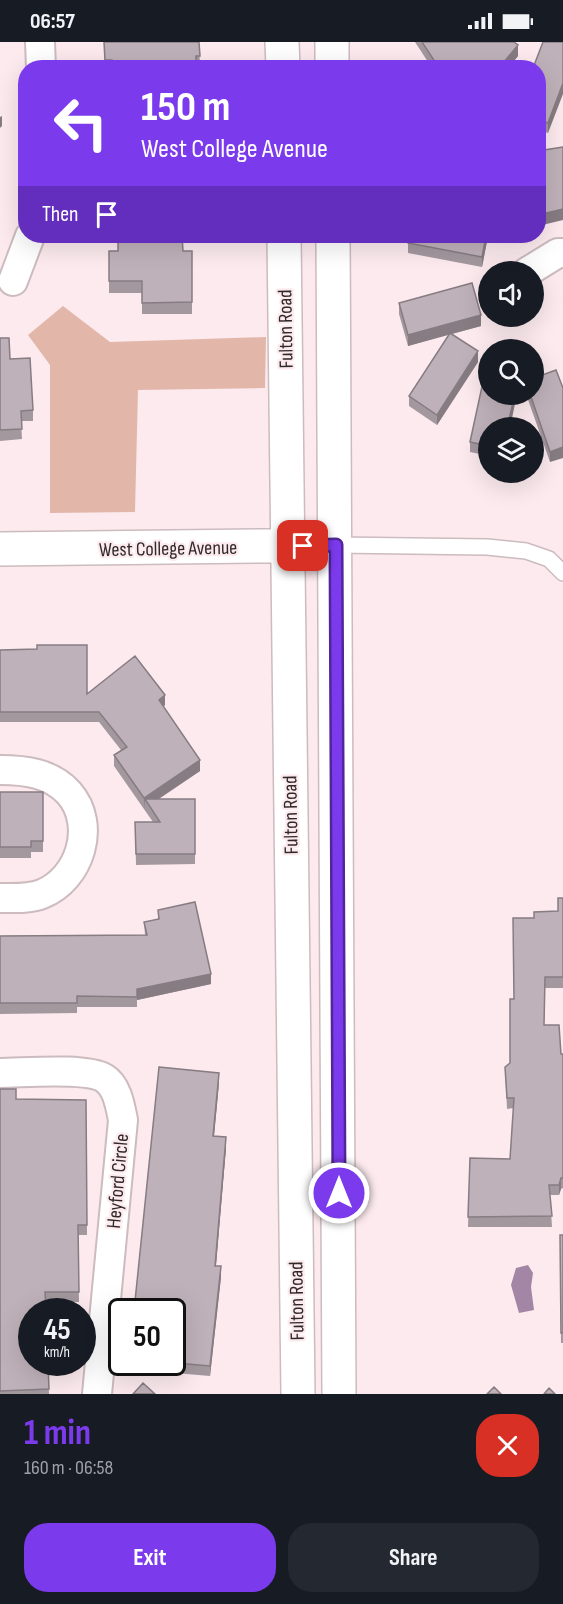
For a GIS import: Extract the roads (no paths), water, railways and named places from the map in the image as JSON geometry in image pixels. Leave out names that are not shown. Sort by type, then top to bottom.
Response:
[{"type":"main road","points":[[282,42],[283,60]]},
{"type":"main road","points":[[332,42],[332,60]]},
{"type":"main road","name":"Fulton Road","points":[[284,243],[298,1394]]},
{"type":"main road","points":[[333,243],[339,1394]]},
{"type":"main road","name":"West College Avenue","points":[[0,549],[336,545]]},
{"type":"street","points":[[40,42],[41,60]]},
{"type":"street","points":[[13,281],[27,243]]},
{"type":"street","points":[[544,262],[558,253],[563,253]]},
{"type":"street","points":[[0,770],[35,772],[52,780],[69,793],[79,811],[83,838],[78,860],[61,882],[41,895],[0,898]]},
{"type":"street","name":"Heyford Circle","points":[[0,1073],[90,1073],[105,1078],[120,1103],[123,1119],[97,1394]]},
{"type":"lane","points":[[336,545],[487,547],[526,551],[549,559],[563,573]]}]
